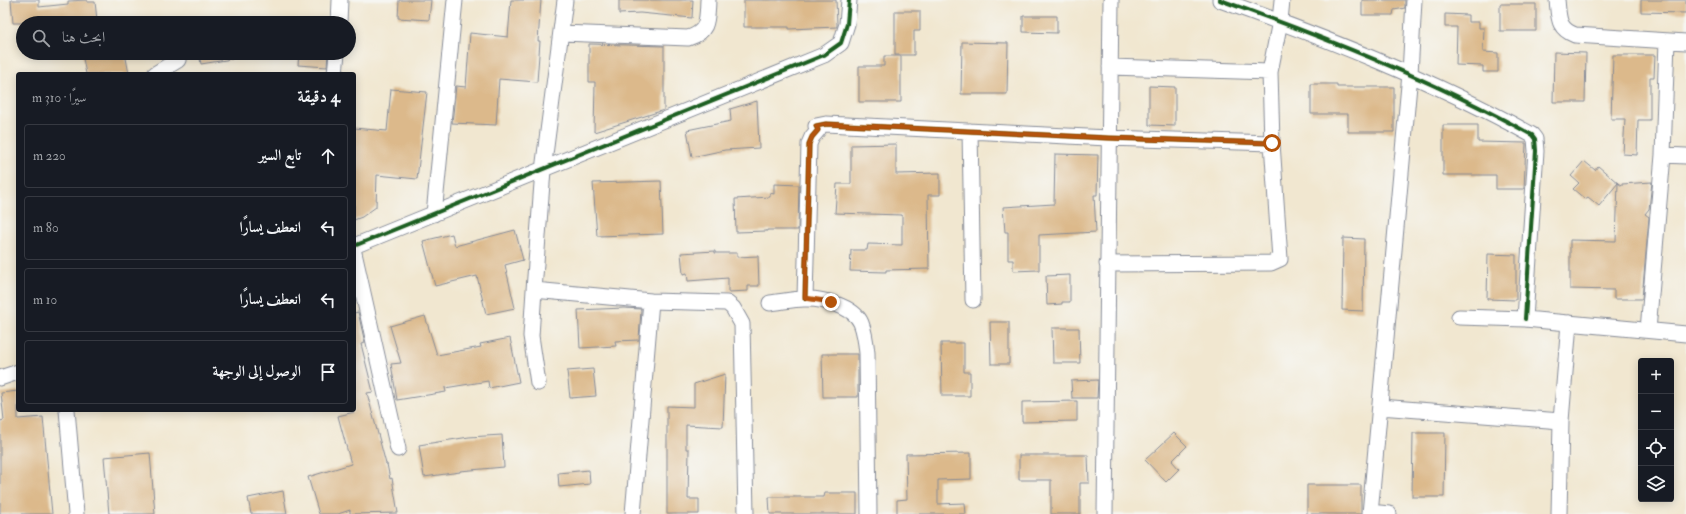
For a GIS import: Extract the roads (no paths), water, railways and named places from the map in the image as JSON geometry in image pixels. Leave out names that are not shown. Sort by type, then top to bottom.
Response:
[{"type":"street","points":[[339,16],[340,0]]},
{"type":"street","points":[[434,214],[455,0]]},
{"type":"street","points":[[538,383],[531,336],[534,290],[543,170],[565,0]]},
{"type":"street","points":[[562,32],[688,38],[696,36],[703,30],[706,22],[708,0]]},
{"type":"street","points":[[356,245],[824,55],[841,43],[847,24],[849,0]]},
{"type":"street","points":[[1105,514],[1108,138],[1111,0]]},
{"type":"street","points":[[1220,0],[1280,21],[1410,74],[1532,135],[1535,139],[1536,151],[1525,319]]},
{"type":"street","points":[[1107,264],[1271,262],[1280,260],[1272,143],[1270,72],[1280,21],[1282,0]]},
{"type":"street","points":[[1389,514],[1370,513],[1410,74],[1414,0]]},
{"type":"street","points":[[1556,0],[1559,21],[1562,27],[1567,32],[1575,35],[1686,42]]},
{"type":"street","points":[[1648,330],[1663,155],[1667,42]]},
{"type":"street","points":[[158,72],[178,60]]},
{"type":"street","points":[[335,72],[336,60]]},
{"type":"street","points":[[1110,67],[1270,72]]},
{"type":"street","points":[[805,298],[809,144],[812,137],[818,130],[816,126],[826,124],[1108,138],[1272,143]]},
{"type":"street","points":[[970,131],[973,300]]},
{"type":"street","points":[[1663,155],[1686,156]]},
{"type":"street","points":[[356,262],[398,449]]},
{"type":"street","points":[[534,290],[651,301],[727,303],[733,308],[742,324],[746,514]]},
{"type":"street","points":[[770,303],[805,298],[831,302],[850,310],[861,321],[866,339],[869,514]]},
{"type":"street","points":[[633,514],[651,301]]},
{"type":"street","points":[[1459,316],[1525,319],[1686,334]]},
{"type":"street","points":[[1559,514],[1561,421],[1569,323]]},
{"type":"street","points":[[0,378],[16,373]]},
{"type":"street","points":[[1380,407],[1561,421]]},
{"type":"street","points":[[67,412],[76,514]]}]
